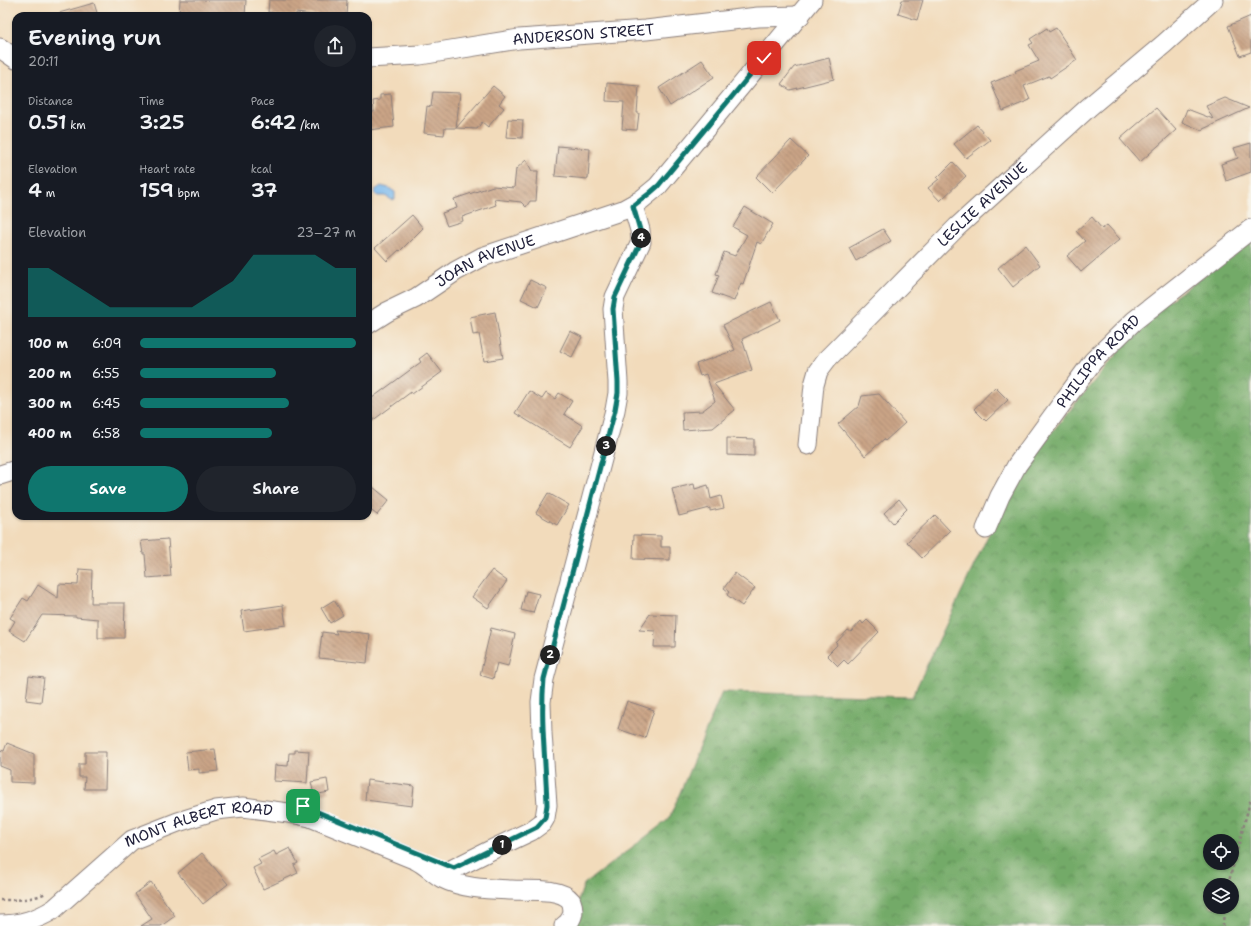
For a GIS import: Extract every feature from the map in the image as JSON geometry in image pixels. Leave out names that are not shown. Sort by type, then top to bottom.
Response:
[{"type":"street","name":"JOAN AVENUE","points":[[372,322],[416,298],[456,271],[482,257],[633,206],[658,186],[812,0]]},
{"type":"street","name":"LESLIE AVENUE","points":[[808,444],[814,385],[818,371],[827,359],[957,227],[1089,107],[1164,44],[1213,0]]},
{"type":"street","name":"ANDERSON STREET","points":[[372,58],[420,55],[519,38],[646,30],[758,17],[800,16]]},
{"type":"street","points":[[0,48],[12,56]]},
{"type":"street","points":[[441,877],[445,873],[489,851],[531,832],[542,823],[546,812],[547,805],[541,702],[544,679],[612,424],[618,393],[613,309],[615,297],[641,242],[640,230],[633,206]]},
{"type":"street","name":"PHILIPPA ROAD","points":[[986,529],[1000,496],[1017,465],[1093,361],[1134,321],[1251,229]]},
{"type":"street","points":[[0,475],[12,471]]},
{"type":"street","name":"MONT ALBERT ROAD","points":[[0,925],[33,921],[54,909],[132,840],[178,822],[216,810],[243,807],[310,817],[416,860],[441,877],[460,885],[478,889],[550,892],[564,895],[571,901],[573,913],[571,919],[564,926]]},
{"type":"path","points":[[1230,878],[1251,798]]},
{"type":"path","points":[[0,900],[26,900],[35,898],[50,891]]},
{"type":"path","points":[[1223,926],[1224,914]]},
{"type":"green space","points":[[1251,242],[1251,926],[570,926],[584,884],[669,819],[722,692],[912,697],[1017,474],[1149,315]]},
{"type":"water","points":[[381,186],[389,188],[395,192],[395,199],[392,200],[385,196],[378,196],[375,194],[375,190]]},
{"type":"building","points":[[180,0],[246,0],[245,12],[179,12]]},
{"type":"building","points":[[269,0],[347,0],[346,12],[268,12]]},
{"type":"building","points":[[902,0],[923,0],[917,20],[898,14]]},
{"type":"building","points":[[94,3],[97,12],[62,12]]},
{"type":"building","points":[[1251,16],[1251,52],[1240,56],[1228,26]]},
{"type":"building","points":[[1047,28],[1049,32],[1056,28],[1077,60],[1050,78],[1049,76],[1024,86],[1030,100],[1003,111],[991,83],[1016,73],[1015,71],[1039,61],[1029,45],[1033,43],[1030,39]]},
{"type":"building","points":[[829,58],[834,79],[790,90],[781,84],[794,67]]},
{"type":"building","points":[[702,60],[714,77],[670,106],[659,88]]},
{"type":"building","points":[[607,83],[639,86],[637,113],[639,113],[637,130],[622,129],[624,102],[606,101]]},
{"type":"building","points":[[493,86],[505,96],[499,104],[504,108],[488,127],[482,122],[477,129],[456,128]]},
{"type":"building","points":[[433,92],[460,93],[456,128],[445,128],[444,135],[424,133],[427,106],[431,107]]},
{"type":"building","points":[[391,94],[394,127],[372,130],[372,112],[374,112],[373,101],[380,100],[380,95]]},
{"type":"building","points":[[1225,98],[1249,108],[1201,130],[1182,122],[1187,109],[1213,119],[1206,106]]},
{"type":"building","points":[[1156,108],[1176,130],[1140,162],[1120,139]]},
{"type":"building","points":[[508,119],[523,120],[522,138],[506,137]]},
{"type":"building","points":[[977,125],[990,140],[966,158],[954,144]]},
{"type":"building","points":[[791,140],[808,156],[772,193],[756,177]]},
{"type":"building","points":[[1251,143],[1251,172],[1226,181],[1221,164],[1238,158],[1234,148]]},
{"type":"building","points":[[558,146],[590,149],[588,179],[555,176]]},
{"type":"building","points":[[526,160],[532,171],[538,171],[536,201],[530,201],[526,207],[521,202],[494,199],[496,205],[462,217],[463,221],[447,226],[442,213],[457,208],[454,199],[493,186],[514,188],[516,169]]},
{"type":"building","points":[[953,162],[966,176],[940,201],[928,188],[939,179],[937,178]]},
{"type":"building","points":[[745,207],[773,224],[761,244],[757,242],[743,284],[741,283],[734,301],[712,293],[719,275],[716,274],[724,252],[735,256],[747,235],[733,227]]},
{"type":"building","points":[[412,215],[423,228],[400,251],[399,250],[387,261],[375,248]]},
{"type":"building","points":[[1092,217],[1102,229],[1107,225],[1120,239],[1081,272],[1067,256],[1085,241],[1076,231]]},
{"type":"building","points":[[883,229],[891,241],[856,261],[849,248]]},
{"type":"building","points":[[1025,245],[1040,265],[1013,287],[998,268]]},
{"type":"building","points":[[530,280],[547,288],[538,307],[521,299]]},
{"type":"building","points":[[771,302],[780,320],[742,339],[752,370],[714,384],[735,410],[713,428],[683,430],[682,412],[702,411],[715,401],[706,374],[700,376],[696,364],[735,350],[723,325]]},
{"type":"building","points":[[495,312],[503,358],[484,361],[479,334],[473,335],[470,317]]},
{"type":"building","points":[[570,331],[582,337],[572,357],[560,351]]},
{"type":"building","points":[[427,353],[442,372],[412,394],[411,392],[372,421],[372,398],[421,362],[419,359]]},
{"type":"building","points":[[995,387],[1008,400],[986,421],[974,409]]},
{"type":"building","points":[[529,391],[542,399],[546,393],[555,399],[559,393],[572,401],[564,414],[583,426],[570,447],[515,413]]},
{"type":"building","points":[[879,394],[905,423],[865,456],[838,424],[859,406],[862,396]]},
{"type":"building","points":[[727,438],[754,439],[754,456],[727,455]]},
{"type":"building","points":[[694,484],[695,489],[708,485],[711,499],[721,496],[724,508],[710,511],[710,508],[679,516],[672,489]]},
{"type":"building","points":[[372,486],[389,500],[377,515],[372,511]]},
{"type":"building","points":[[548,493],[569,505],[557,525],[536,513]]},
{"type":"building","points":[[899,499],[907,509],[893,523],[884,513]]},
{"type":"building","points":[[935,515],[950,531],[922,558],[907,542]]},
{"type":"building","points":[[634,535],[661,536],[661,547],[670,547],[670,560],[633,559]]},
{"type":"building","points":[[168,539],[171,576],[147,578],[145,554],[143,554],[141,541]]},
{"type":"building","points":[[79,569],[92,570],[91,603],[125,603],[124,638],[98,638],[98,619],[76,616],[42,615],[25,641],[9,631],[15,621],[10,618],[23,598],[28,601],[38,585],[58,598],[59,584],[78,585]]},
{"type":"building","points":[[492,570],[507,581],[488,608],[472,597]]},
{"type":"building","points":[[735,573],[755,588],[742,606],[727,595],[729,592],[724,588]]},
{"type":"building","points":[[526,591],[539,594],[533,613],[521,610]]},
{"type":"building","points":[[334,600],[343,615],[330,623],[321,608]]},
{"type":"building","points":[[283,605],[286,625],[244,631],[241,611]]},
{"type":"building","points":[[650,614],[676,615],[675,647],[654,647],[655,631],[639,630]]},
{"type":"building","points":[[867,620],[879,632],[848,664],[844,660],[838,666],[827,655],[837,645],[836,643],[848,630],[851,632],[861,621],[863,624]]},
{"type":"building","points":[[491,628],[515,634],[508,666],[497,663],[493,679],[480,675]]},
{"type":"building","points":[[335,630],[370,634],[367,663],[319,658],[322,632],[337,634]]},
{"type":"building","points":[[29,676],[44,678],[41,702],[26,700]]},
{"type":"building","points":[[627,701],[654,710],[645,738],[618,729]]},
{"type":"building","points":[[7,743],[34,754],[34,783],[10,782],[10,770],[0,766],[0,750],[4,751]]},
{"type":"building","points":[[215,749],[218,771],[199,773],[199,769],[188,770],[186,752]]},
{"type":"building","points":[[295,750],[309,751],[307,783],[274,781],[275,765],[288,766],[289,753],[295,753]]},
{"type":"building","points":[[85,752],[106,752],[105,789],[84,789],[85,777],[79,777],[79,764],[85,764]]},
{"type":"building","points":[[327,779],[329,792],[314,795],[311,782]]},
{"type":"building","points":[[367,780],[414,786],[412,806],[365,800]]},
{"type":"building","points":[[290,848],[298,863],[294,865],[298,873],[263,889],[253,868],[261,864],[258,859],[274,851],[276,855]]},
{"type":"building","points":[[202,853],[228,884],[203,904],[178,873]]},
{"type":"building","points":[[151,882],[175,916],[161,926],[141,926],[152,919],[135,894]]},
{"type":"route","points":[[303,806],[454,868],[531,832],[542,823],[545,818],[547,805],[541,702],[544,679],[615,410],[618,393],[618,370],[613,309],[615,297],[641,242],[640,230],[633,206],[658,186],[764,58]]}]
